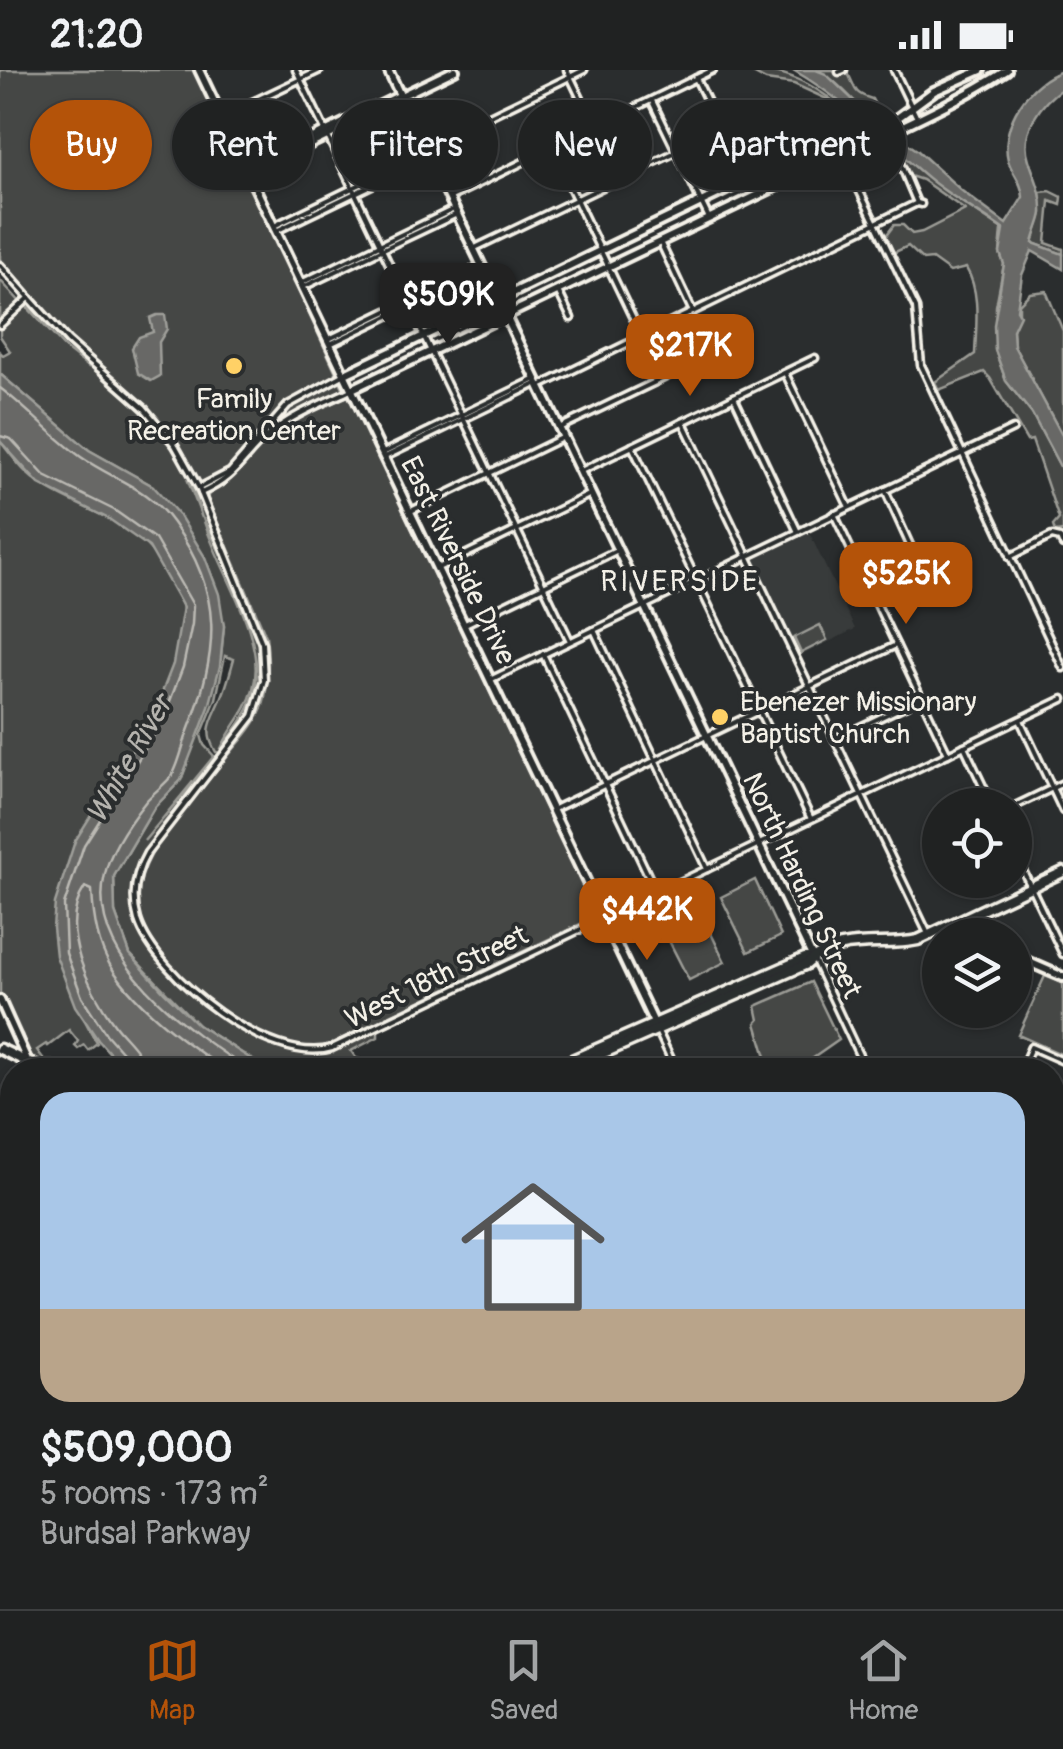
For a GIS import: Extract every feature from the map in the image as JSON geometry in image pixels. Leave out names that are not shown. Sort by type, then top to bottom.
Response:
[{"type":"main road","points":[[1032,887],[1063,872]]},
{"type":"main road","points":[[967,918],[1008,898]]},
{"type":"main road","points":[[590,1058],[805,958],[854,944],[898,944],[922,938]]},
{"type":"main road","points":[[580,1058],[656,1027]]},
{"type":"main road","points":[[0,1049],[18,1058]]},
{"type":"street","name":"East Riverside Drive","points":[[199,70],[213,100]]},
{"type":"street","points":[[296,70],[570,641]]},
{"type":"street","points":[[256,100],[320,70]]},
{"type":"street","name":"North Harding Street","points":[[388,70],[402,100]]},
{"type":"street","points":[[313,141],[455,70]]},
{"type":"street","points":[[567,70],[581,100]]},
{"type":"street","points":[[498,115],[584,70]]},
{"type":"street","points":[[894,70],[916,118]]},
{"type":"street","points":[[906,113],[934,91],[981,70]]},
{"type":"street","points":[[906,121],[1007,70]]},
{"type":"street","points":[[672,142],[652,100],[708,71]]},
{"type":"street","points":[[696,78],[707,100]]},
{"type":"street","points":[[474,249],[672,153]]},
{"type":"street","points":[[449,198],[518,165]]},
{"type":"street","points":[[384,455],[919,203],[906,176]]},
{"type":"street","name":"East Riverside Drive","points":[[257,190],[670,1058]]},
{"type":"street","name":"North Harding Street","points":[[445,190],[860,1058]]},
{"type":"street","points":[[571,190],[642,336]]},
{"type":"street","points":[[696,190],[709,218]]},
{"type":"street","points":[[200,490],[229,473],[288,405],[728,190]]},
{"type":"street","points":[[200,490],[229,478],[266,436],[299,414],[774,190]]},
{"type":"street","points":[[859,190],[916,309],[918,354],[1063,668]]},
{"type":"street","points":[[275,228],[354,191]]},
{"type":"street","points":[[302,285],[456,211]]},
{"type":"street","points":[[660,242],[693,312]]},
{"type":"street","points":[[0,265],[70,344],[157,422],[182,454],[200,490]]},
{"type":"street","points":[[329,342],[483,267]]},
{"type":"street","points":[[558,291],[571,318]]},
{"type":"street","points":[[0,326],[30,298]]},
{"type":"street","points":[[580,471],[815,358]]},
{"type":"street","points":[[785,373],[849,507]]},
{"type":"street","points":[[559,428],[672,374]]},
{"type":"street","points":[[734,397],[798,532]]},
{"type":"street","points":[[288,405],[299,414]]},
{"type":"street","points":[[683,422],[922,923]]},
{"type":"street","points":[[492,679],[1012,429]]},
{"type":"street","points":[[410,511],[564,437]]},
{"type":"street","points":[[632,446],[811,819]]},
{"type":"street","name":"West 18th Street","points":[[200,490],[261,638],[264,687],[246,728],[145,856],[136,880],[136,911],[153,948],[208,1004],[255,1033],[293,1049],[312,1052],[332,1048],[1063,699]]},
{"type":"street","points":[[865,578],[914,554],[884,490]]},
{"type":"street","points":[[438,568],[591,494]]},
{"type":"street","points":[[834,514],[948,754]]},
{"type":"street","points":[[1010,557],[1052,536],[1060,538],[1063,545]]},
{"type":"street","points":[[465,624],[618,550]]},
{"type":"street","points":[[594,630],[707,870]]},
{"type":"street","points":[[554,810],[896,645]]},
{"type":"street","points":[[543,654],[656,894]]},
{"type":"street","points":[[835,739],[921,698]]},
{"type":"street","points":[[1020,719],[1063,811]]},
{"type":"street","points":[[964,746],[984,788]]},
{"type":"street","points":[[1032,798],[1063,783]]},
{"type":"street","points":[[1032,889],[1063,954]]},
{"type":"street","points":[[1056,940],[1063,936]]},
{"type":"street","points":[[1032,963],[1063,977]]},
{"type":"street","points":[[0,1000],[27,1058]]},
{"type":"street","points":[[1027,1058],[1032,1048],[1056,1058]]},
{"type":"street","points":[[4,1058],[11,1054]]},
{"type":"shaded area","points":[[0,70],[197,70],[211,100],[172,100],[172,190],[252,190],[344,390],[285,419],[277,428],[348,396],[597,916],[322,1048],[288,1044],[257,1031],[200,993],[164,959],[144,929],[138,900],[144,872],[178,816],[253,725],[266,688],[266,636],[207,498],[211,490],[232,477],[249,458],[229,476],[202,487],[163,429],[62,334],[0,260]]},
{"type":"shaded area","points":[[755,70],[786,75],[831,100],[794,84],[766,80],[753,73]]},
{"type":"shaded area","points":[[816,70],[845,70],[856,91],[873,100],[854,100]]},
{"type":"shaded area","points":[[906,158],[944,190],[1002,229],[1000,253],[1004,264],[996,306],[995,350],[1006,381],[1032,414],[1063,472],[1063,531],[1055,532],[1053,526],[1059,519],[1032,440],[1027,441],[990,378],[984,372],[939,390],[935,382],[975,354],[976,310],[971,277],[966,268],[950,272],[932,259],[923,260],[908,246],[893,253],[885,237],[894,225],[903,225],[912,234],[922,232],[965,210],[910,176]]},
{"type":"shaded area","points":[[1050,191],[1062,197],[1061,205],[1050,201],[1046,243],[1063,249],[1063,254],[1033,243],[1042,213],[1040,192]]},
{"type":"shaded area","points":[[0,280],[21,303],[0,323]]},
{"type":"shaded area","points":[[1046,291],[1063,331],[1063,437],[1014,346],[1019,304],[1030,293]]},
{"type":"shaded area","points":[[30,303],[70,347],[131,402],[171,447],[192,483],[188,481],[202,518],[192,484],[240,588],[258,645],[259,694],[249,718],[223,753],[216,752],[212,744],[210,725],[234,659],[225,656],[216,699],[201,735],[214,756],[144,841],[216,757],[216,761],[146,850],[133,881],[134,909],[146,938],[166,967],[223,1018],[286,1050],[313,1054],[378,1031],[378,1037],[351,1051],[356,1058],[249,1058],[198,1025],[130,954],[115,912],[114,876],[154,808],[181,780],[220,666],[224,626],[153,486],[89,450],[0,374],[0,352],[3,355],[10,351],[0,336],[0,327],[25,305],[67,350],[90,368],[26,304]],"holes":[[[203,518],[231,578],[248,627],[250,636]],[[256,672],[253,698],[220,751],[250,698]]]},
{"type":"shaded area","points":[[0,441],[36,481],[110,519],[147,546],[182,605],[183,624],[158,709],[87,842],[70,886],[63,933],[71,984],[97,1043],[88,1050],[84,1045],[78,1049],[78,1041],[69,1030],[37,1050],[43,1058],[32,1058],[0,995]]},
{"type":"shaded area","points":[[809,532],[855,629],[800,656],[754,558]]},
{"type":"shaded area","points":[[820,625],[827,640],[801,653],[794,638]]},
{"type":"shaded area","points":[[755,880],[781,936],[748,952],[721,897]]},
{"type":"shaded area","points":[[697,905],[725,962],[689,980],[660,923]]},
{"type":"shaded area","points":[[1045,976],[1063,983],[1063,1055],[1018,1035],[1021,1028],[1032,1028],[1032,1004]]},
{"type":"shaded area","points":[[811,982],[839,1040],[813,1058],[766,1058],[756,1023],[756,1006]]},
{"type":"water","points":[[793,70],[826,74],[853,100],[837,100]]},
{"type":"water","points":[[1063,71],[1063,88],[1034,119],[1027,149],[1042,206],[1033,243],[1063,254],[1063,269],[1032,251],[1022,275],[1017,310],[1020,315],[1013,330],[1014,346],[1063,437],[1063,472],[1032,414],[1006,381],[995,350],[1004,230],[937,185],[906,158],[906,143],[1006,224],[1023,197],[1006,146],[1013,119],[1039,84]]},
{"type":"water","points":[[165,315],[167,329],[159,342],[160,376],[151,381],[138,373],[132,348],[139,337],[153,332],[150,318]]},
{"type":"water","name":"White River","points":[[0,374],[89,450],[153,486],[180,516],[205,557],[219,594],[224,626],[220,666],[181,780],[154,808],[114,876],[115,912],[130,954],[164,992],[198,1025],[249,1058],[114,1058],[75,1006],[56,956],[55,903],[75,841],[152,718],[173,664],[183,607],[149,547],[109,519],[39,484],[0,441]]},
{"type":"place","name":"Family Recreation Center","points":[[234,366]]},
{"type":"place","name":"Ebenezer Missionary Baptist Church","points":[[720,717]]},
{"type":"district","name":"RIVERSIDE","points":[[680,581]]}]
